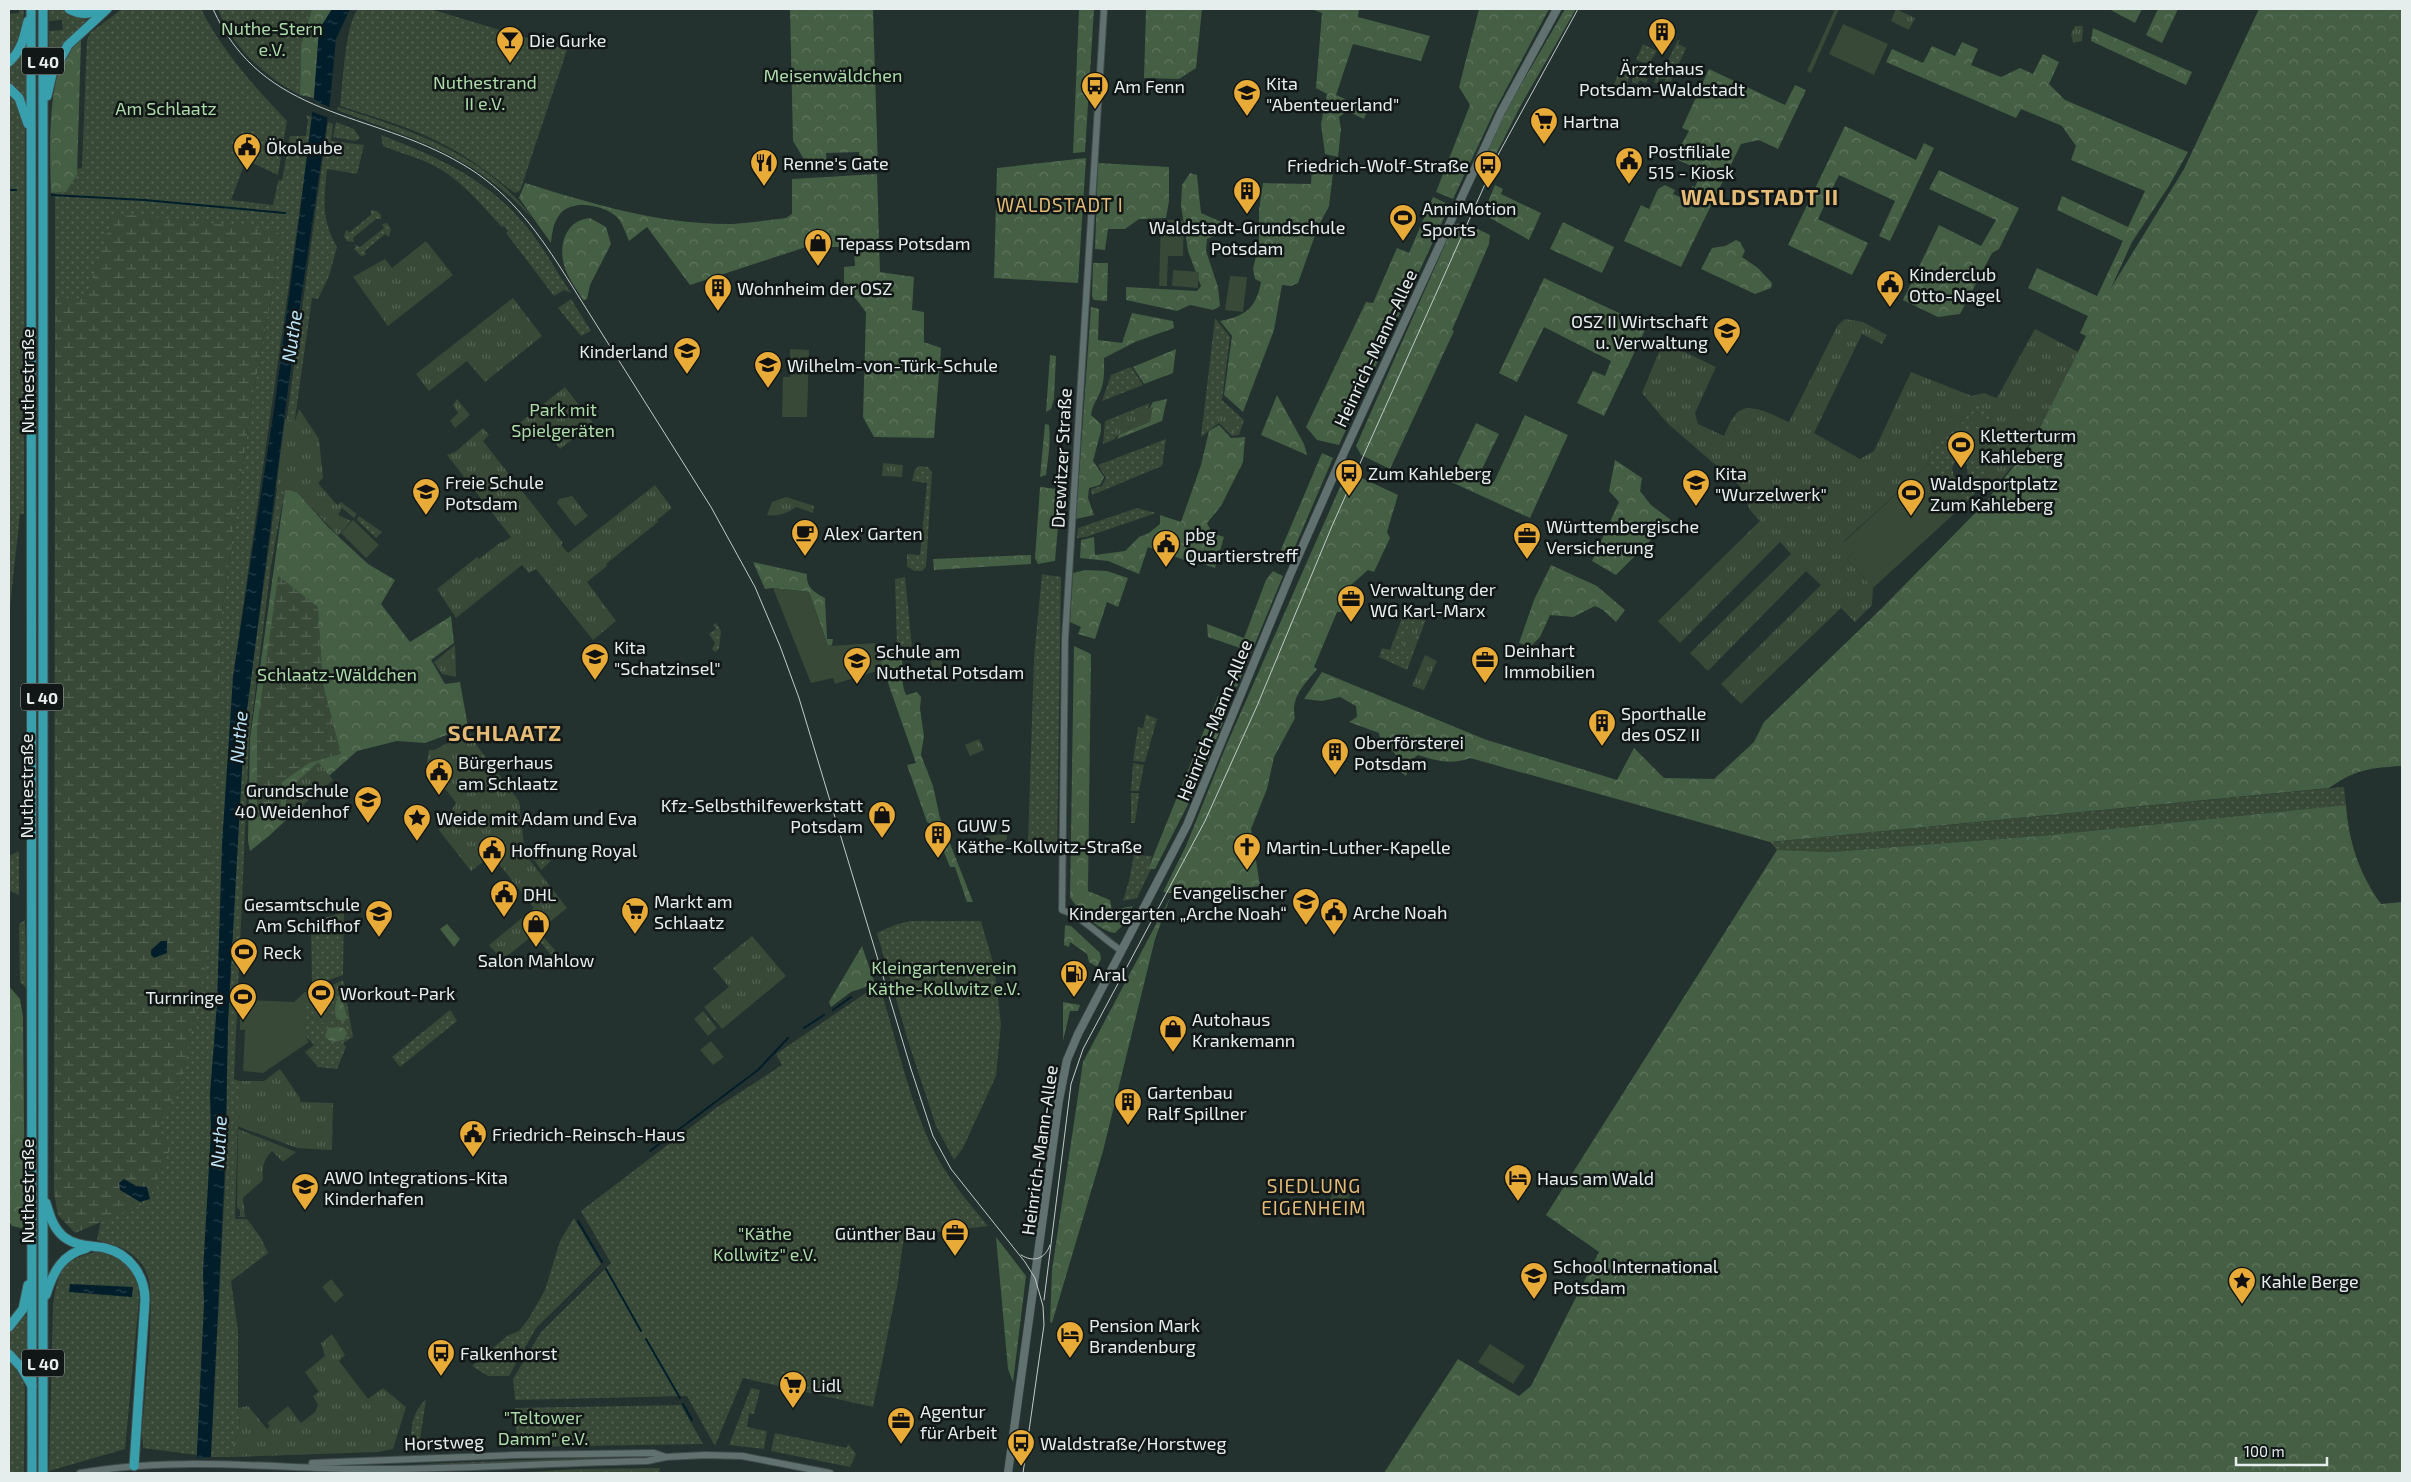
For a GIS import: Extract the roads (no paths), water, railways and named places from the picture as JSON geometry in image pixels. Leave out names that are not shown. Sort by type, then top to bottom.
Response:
[{"type":"highway","points":[[9,62],[19,51],[23,42],[31,9]]},
{"type":"highway","name":"Nuthestraße","points":[[31,9],[32,1469]]},
{"type":"highway","name":"Nuthestraße","points":[[43,9],[43,1469]]},
{"type":"highway","points":[[69,9],[81,14],[100,9]]},
{"type":"highway","points":[[44,113],[52,74],[59,60],[73,39],[107,9]]},
{"type":"highway","points":[[9,88],[19,98],[24,108],[31,138]]},
{"type":"highway","points":[[43,1191],[50,1217],[60,1233],[75,1243],[112,1250],[124,1257],[138,1271],[144,1288],[134,1466]]},
{"type":"highway","points":[[43,1303],[50,1279],[59,1264],[73,1253],[92,1247]]},
{"type":"highway","points":[[9,1327],[19,1315],[26,1302],[33,1258]]},
{"type":"highway","points":[[9,1354],[18,1362],[33,1386]]},
{"type":"main road","name":"Heinrich-Mann-Allee","points":[[1008,1473],[1062,1080],[1067,1060],[1078,1034],[1198,801],[1310,527],[1501,112],[1557,9]]},
{"type":"street","name":"Drewitzer Straße","points":[[1104,9],[1066,639],[1062,910],[1077,916],[1107,942],[1122,951]]},
{"type":"street","name":"Horstweg","points":[[283,1465],[353,1460],[654,1452],[666,1457]]},
{"type":"street","name":"Horstweg","points":[[80,1473],[134,1466],[223,1464],[350,1469],[457,1468],[647,1461],[666,1457],[742,1456],[830,1473]]},
{"type":"water","name":"Nuthe","points":[[332,9],[350,9],[336,39],[330,101],[289,381],[244,734],[228,1022],[225,1164],[210,1473],[196,1473],[204,1306],[203,1272],[211,1131],[210,1094],[217,1003],[222,844],[233,677],[275,403],[314,98],[319,30]]},
{"type":"water","points":[[161,941],[167,941],[167,953],[154,958],[151,955],[151,950]]},
{"type":"water","points":[[124,1179],[136,1186],[147,1187],[150,1199],[140,1202],[120,1190],[119,1183]]},
{"type":"water","points":[[70,1284],[133,1287],[132,1297],[69,1292]]},
{"type":"waterway","points":[[9,190],[16,190]]},
{"type":"waterway","points":[[52,195],[144,200],[285,213]]},
{"type":"waterway","points":[[833,1010],[851,997]]},
{"type":"waterway","points":[[804,1028],[824,1015]]},
{"type":"waterway","points":[[650,1151],[758,1070],[788,1038]]},
{"type":"waterway","points":[[578,1221],[602,1262]]},
{"type":"waterway","points":[[606,1269],[641,1331]]},
{"type":"waterway","points":[[646,1339],[680,1398]]},
{"type":"waterway","points":[[683,1404],[692,1420]]},
{"type":"tram line","points":[[213,9],[234,45],[260,72],[290,93],[322,108],[427,146],[478,174],[506,197],[552,254],[711,507],[755,587],[799,698],[933,1136],[951,1169],[1025,1262],[1035,1278],[1043,1306],[1044,1325],[1023,1473]]},
{"type":"tram line","points":[[1044,1300],[1071,1084],[1083,1049],[1205,821],[1257,706],[1332,526],[1499,153],[1578,9]]},
{"type":"tram line","points":[[1021,1255],[1030,1259],[1038,1258],[1045,1254],[1050,1245]]},
{"type":"place","name":"Ärztehaus Potsdam-Waldstadt","points":[[1662,56]]},
{"type":"place","name":"Die Gurke","points":[[510,64]]},
{"type":"place","name":"Am Fenn","points":[[1095,110]]},
{"type":"place","name":"Kita \"Abenteuerland\"","points":[[1247,117]]},
{"type":"place","name":"Hartna","points":[[1544,145]]},
{"type":"place","name":"Ökolaube","points":[[247,171]]},
{"type":"place","name":"Postfiliale 515 - Kiosk","points":[[1629,185]]},
{"type":"place","name":"Renne's Gate","points":[[764,187]]},
{"type":"place","name":"Friedrich-Wolf-Straße","points":[[1488,189]]},
{"type":"place","name":"Waldstadt-Grundschule Potsdam","points":[[1247,215]]},
{"type":"place","name":"AnniMotion Sports","points":[[1403,242]]},
{"type":"place","name":"Tepass Potsdam","points":[[818,267]]},
{"type":"place","name":"Kinderclub Otto-Nagel","points":[[1890,308]]},
{"type":"place","name":"Wohnheim der OSZ","points":[[718,312]]},
{"type":"place","name":"OSZ II Wirtschaft u. Verwaltung","points":[[1727,355]]},
{"type":"place","name":"Kinderland","points":[[687,375]]},
{"type":"place","name":"Wilhelm-von-Türk-Schule","points":[[768,389]]},
{"type":"place","name":"Kletterturm Kahleberg","points":[[1961,469]]},
{"type":"place","name":"Zum Kahleberg","points":[[1349,497]]},
{"type":"place","name":"Kita \"Wurzelwerk\"","points":[[1696,507]]},
{"type":"place","name":"Freie Schule Potsdam","points":[[426,516]]},
{"type":"place","name":"Waldsportplatz Zum Kahleberg","points":[[1911,517]]},
{"type":"place","name":"Alex' Garten","points":[[805,557]]},
{"type":"place","name":"Württembergische Versicherung","points":[[1527,560]]},
{"type":"place","name":"pbg Quartierstreff","points":[[1166,568]]},
{"type":"place","name":"Verwaltung der WG Karl-Marx","points":[[1351,623]]},
{"type":"place","name":"Kita \"Schatzinsel\"","points":[[595,681]]},
{"type":"place","name":"Deinhart Immobilien","points":[[1485,684]]},
{"type":"place","name":"Schule am Nuthetal Potsdam","points":[[857,685]]},
{"type":"place","name":"Sporthalle des OSZ II","points":[[1602,747]]},
{"type":"place","name":"Oberförsterei Potsdam","points":[[1335,776]]},
{"type":"place","name":"Bürgerhaus am Schlaatz","points":[[439,796]]},
{"type":"place","name":"Grundschule 40 Weidenhof","points":[[368,824]]},
{"type":"place","name":"Kfz-Selbsthilfewerkstatt Potsdam","points":[[882,839]]},
{"type":"place","name":"Weide mit Adam und Eva","points":[[417,842]]},
{"type":"place","name":"GUW 5 Käthe-Kollwitz-Straße","points":[[938,859]]},
{"type":"place","name":"Martin-Luther-Kapelle","points":[[1247,871]]},
{"type":"place","name":"Hoffnung Royal","points":[[492,874]]},
{"type":"place","name":"DHL","points":[[504,918]]},
{"type":"place","name":"Evangelischer Kindergarten „Arche Noah“","points":[[1306,926]]},
{"type":"place","name":"Markt am Schlaatz","points":[[635,935]]},
{"type":"place","name":"Arche Noah","points":[[1334,936]]},
{"type":"place","name":"Gesamtschule Am Schilfhof","points":[[379,938]]},
{"type":"place","name":"Salon Mahlow","points":[[536,948]]},
{"type":"place","name":"Reck","points":[[244,976]]},
{"type":"place","name":"Aral","points":[[1074,998]]},
{"type":"place","name":"Workout-Park","points":[[321,1017]]},
{"type":"place","name":"Turnringe","points":[[243,1021]]},
{"type":"place","name":"Autohaus Krankemann","points":[[1173,1053]]},
{"type":"place","name":"Gartenbau Ralf Spillner","points":[[1128,1126]]},
{"type":"place","name":"Friedrich-Reinsch-Haus","points":[[473,1158]]},
{"type":"place","name":"Haus am Wald","points":[[1518,1202]]},
{"type":"place","name":"AWO Integrations-Kita Kinderhafen","points":[[305,1211]]},
{"type":"place","name":"Günther Bau","points":[[955,1257]]},
{"type":"place","name":"School International Potsdam","points":[[1534,1300]]},
{"type":"place","name":"Kahle Berge","points":[[2242,1305]]},
{"type":"place","name":"Pension Mark Brandenburg","points":[[1070,1359]]},
{"type":"place","name":"Falkenhorst","points":[[441,1377]]},
{"type":"place","name":"Lidl","points":[[793,1409]]},
{"type":"place","name":"Agentur für Arbeit","points":[[901,1445]]},
{"type":"place","name":"Waldstraße/Horstweg","points":[[1021,1467]]},
{"type":"district","name":"WALDSTADT II","points":[[1760,196]]},
{"type":"district","name":"WALDSTADT I","points":[[1060,204]]},
{"type":"district","name":"SCHLAATZ","points":[[505,732]]},
{"type":"district","name":"SIEDLUNG EIGENHEIM","points":[[1314,1196]]},
{"type":"park label","name":"Nuthe-Stern e.V.","points":[[272,38]]},
{"type":"park label","name":"Meisenwäldchen","points":[[833,75]]},
{"type":"park label","name":"Nuthestrand II e.V.","points":[[485,92]]},
{"type":"park label","name":"Am Schlaatz","points":[[166,108]]},
{"type":"park label","name":"Park mit Spielgeräten","points":[[563,419]]},
{"type":"park label","name":"Schlaatz-Wäldchen","points":[[337,674]]},
{"type":"park label","name":"Kleingartenverein Käthe-Kollwitz e.V.","points":[[944,978]]},
{"type":"park label","name":"\"Käthe Kollwitz\" e.V.","points":[[765,1243]]},
{"type":"park label","name":"\"Teltower Damm\" e.V.","points":[[543,1427]]}]
